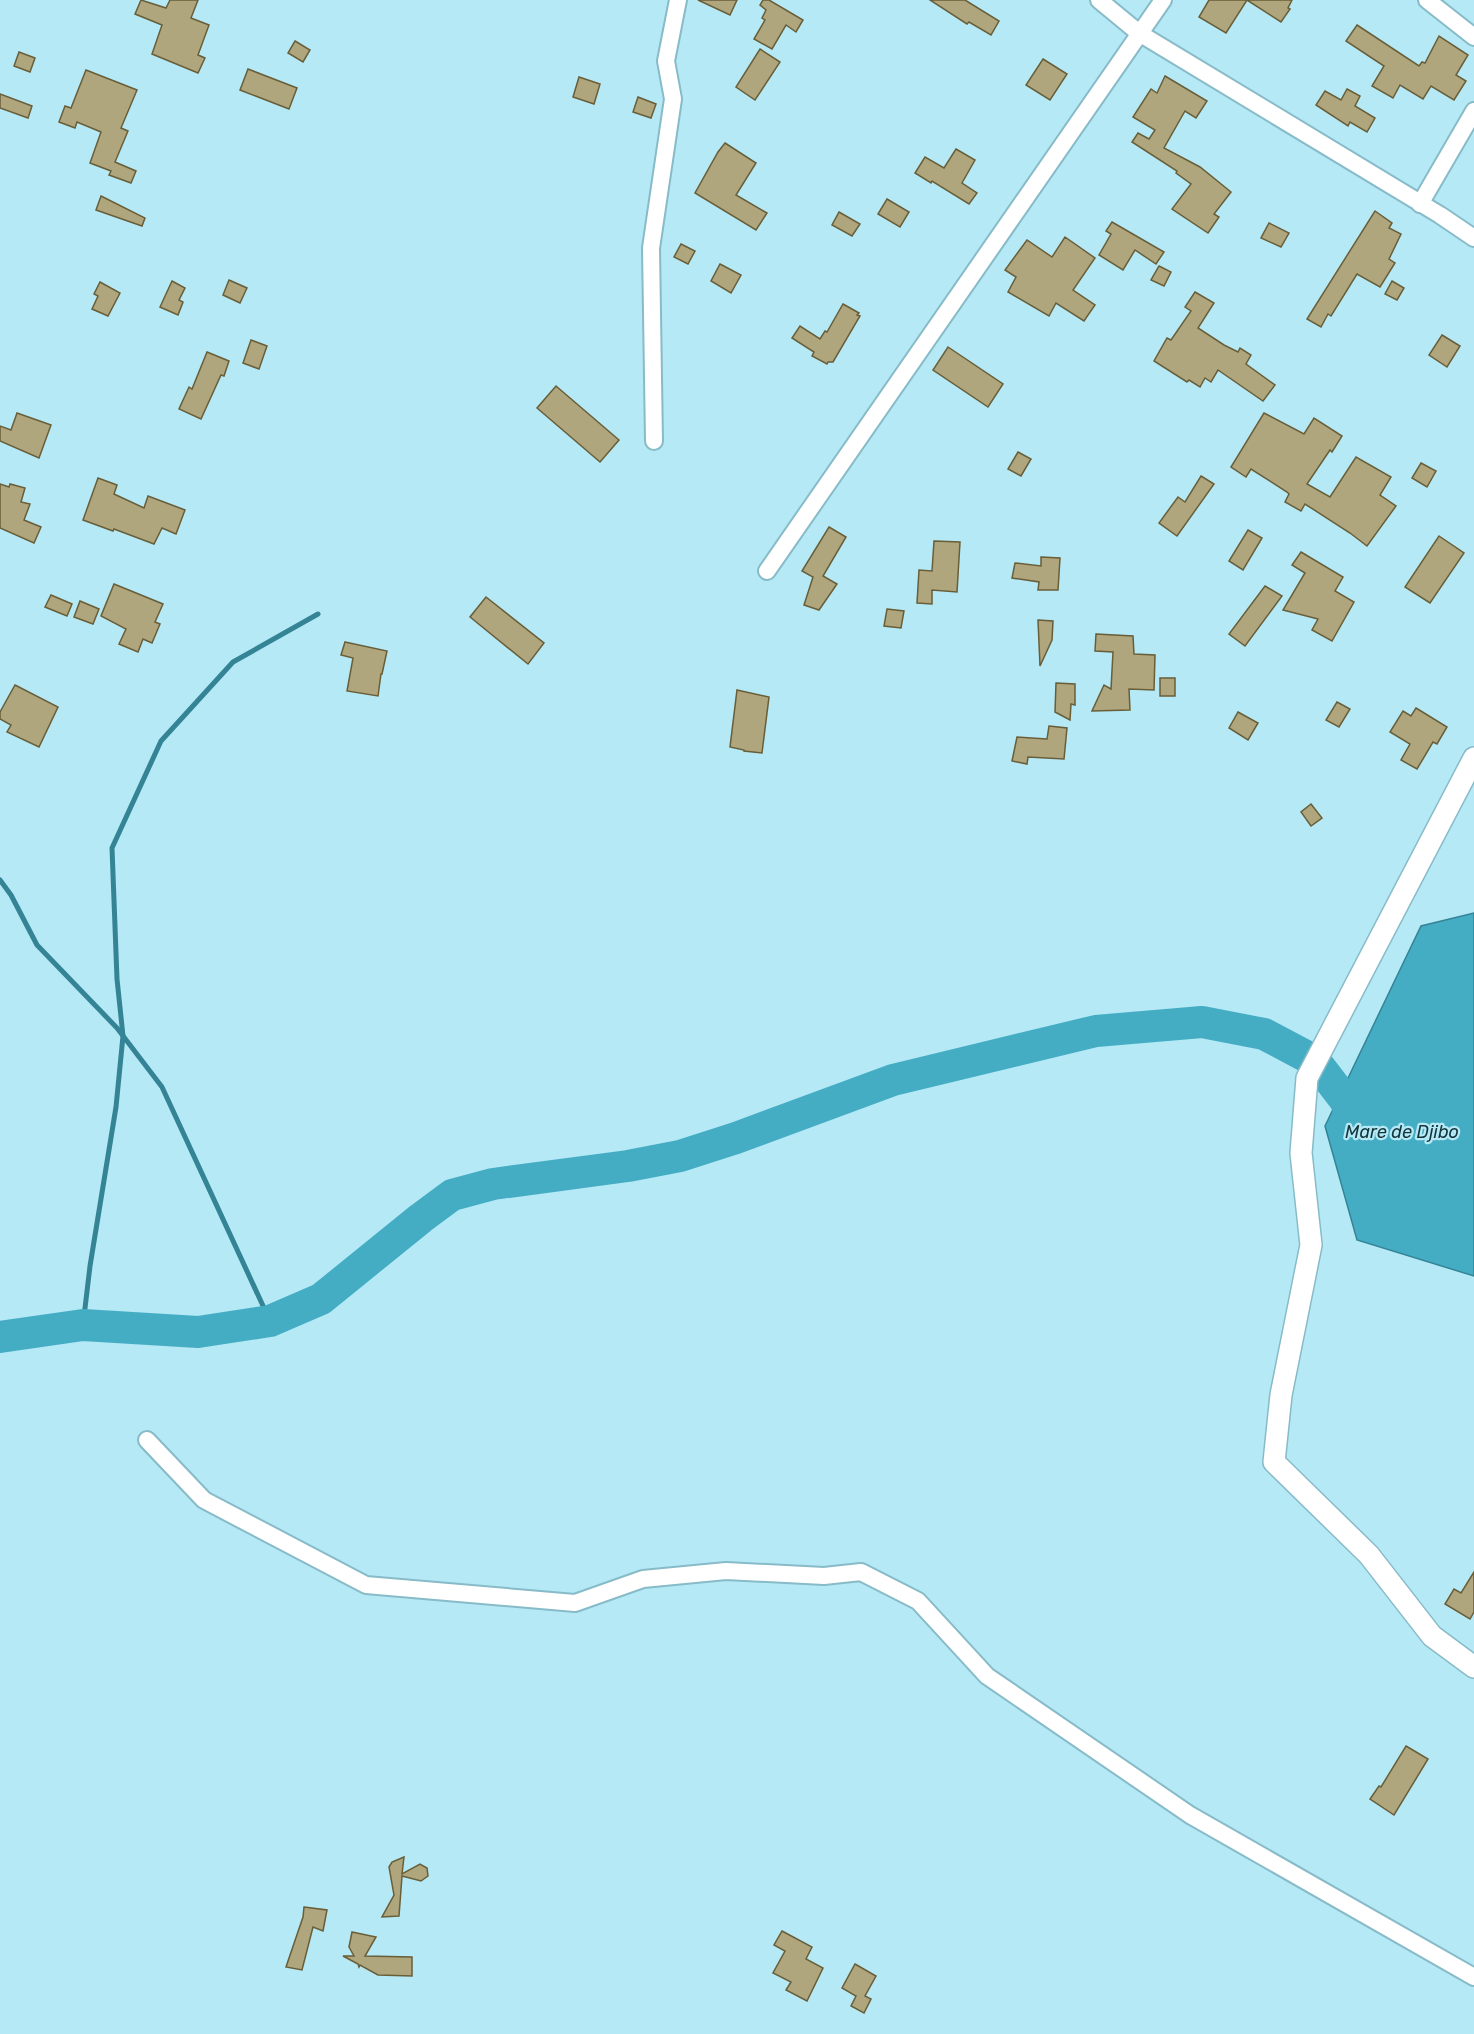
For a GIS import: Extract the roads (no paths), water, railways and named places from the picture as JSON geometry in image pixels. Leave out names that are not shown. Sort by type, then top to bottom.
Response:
[{"type":"street","points":[[654,441],[651,248],[674,99],[666,61],[678,0]]},
{"type":"street","points":[[1099,0],[1139,33],[1440,215],[1474,238]]},
{"type":"street","points":[[767,571],[1163,0]]},
{"type":"street","points":[[1426,0],[1474,37]]},
{"type":"street","points":[[1420,204],[1474,111]]},
{"type":"street","points":[[1474,758],[1307,1078],[1301,1153],[1311,1245],[1281,1395],[1274,1462],[1369,1555],[1432,1636],[1474,1667]]},
{"type":"street","points":[[147,1440],[204,1500],[366,1585],[574,1603],[643,1579],[726,1571],[824,1576],[861,1572],[918,1601],[987,1676],[1190,1815],[1474,1977]]},
{"type":"water","name":"Mare de Djibo","points":[[1474,913],[1474,1276],[1357,1240],[1325,1126],[1421,926]]},
{"type":"waterway","points":[[83,1325],[90,1266],[116,1107],[123,1036],[117,979],[112,848],[161,741],[233,662],[318,614]]},
{"type":"waterway","points":[[0,880],[11,895],[37,945],[117,1028],[162,1087],[270,1321]]},
{"type":"waterway","points":[[0,1337],[83,1325],[198,1332],[270,1321],[321,1299],[452,1195],[493,1184],[628,1166],[680,1156],[736,1138],[893,1080],[1096,1031],[1202,1022],[1264,1034],[1315,1061],[1345,1100],[1358,1131]]}]
